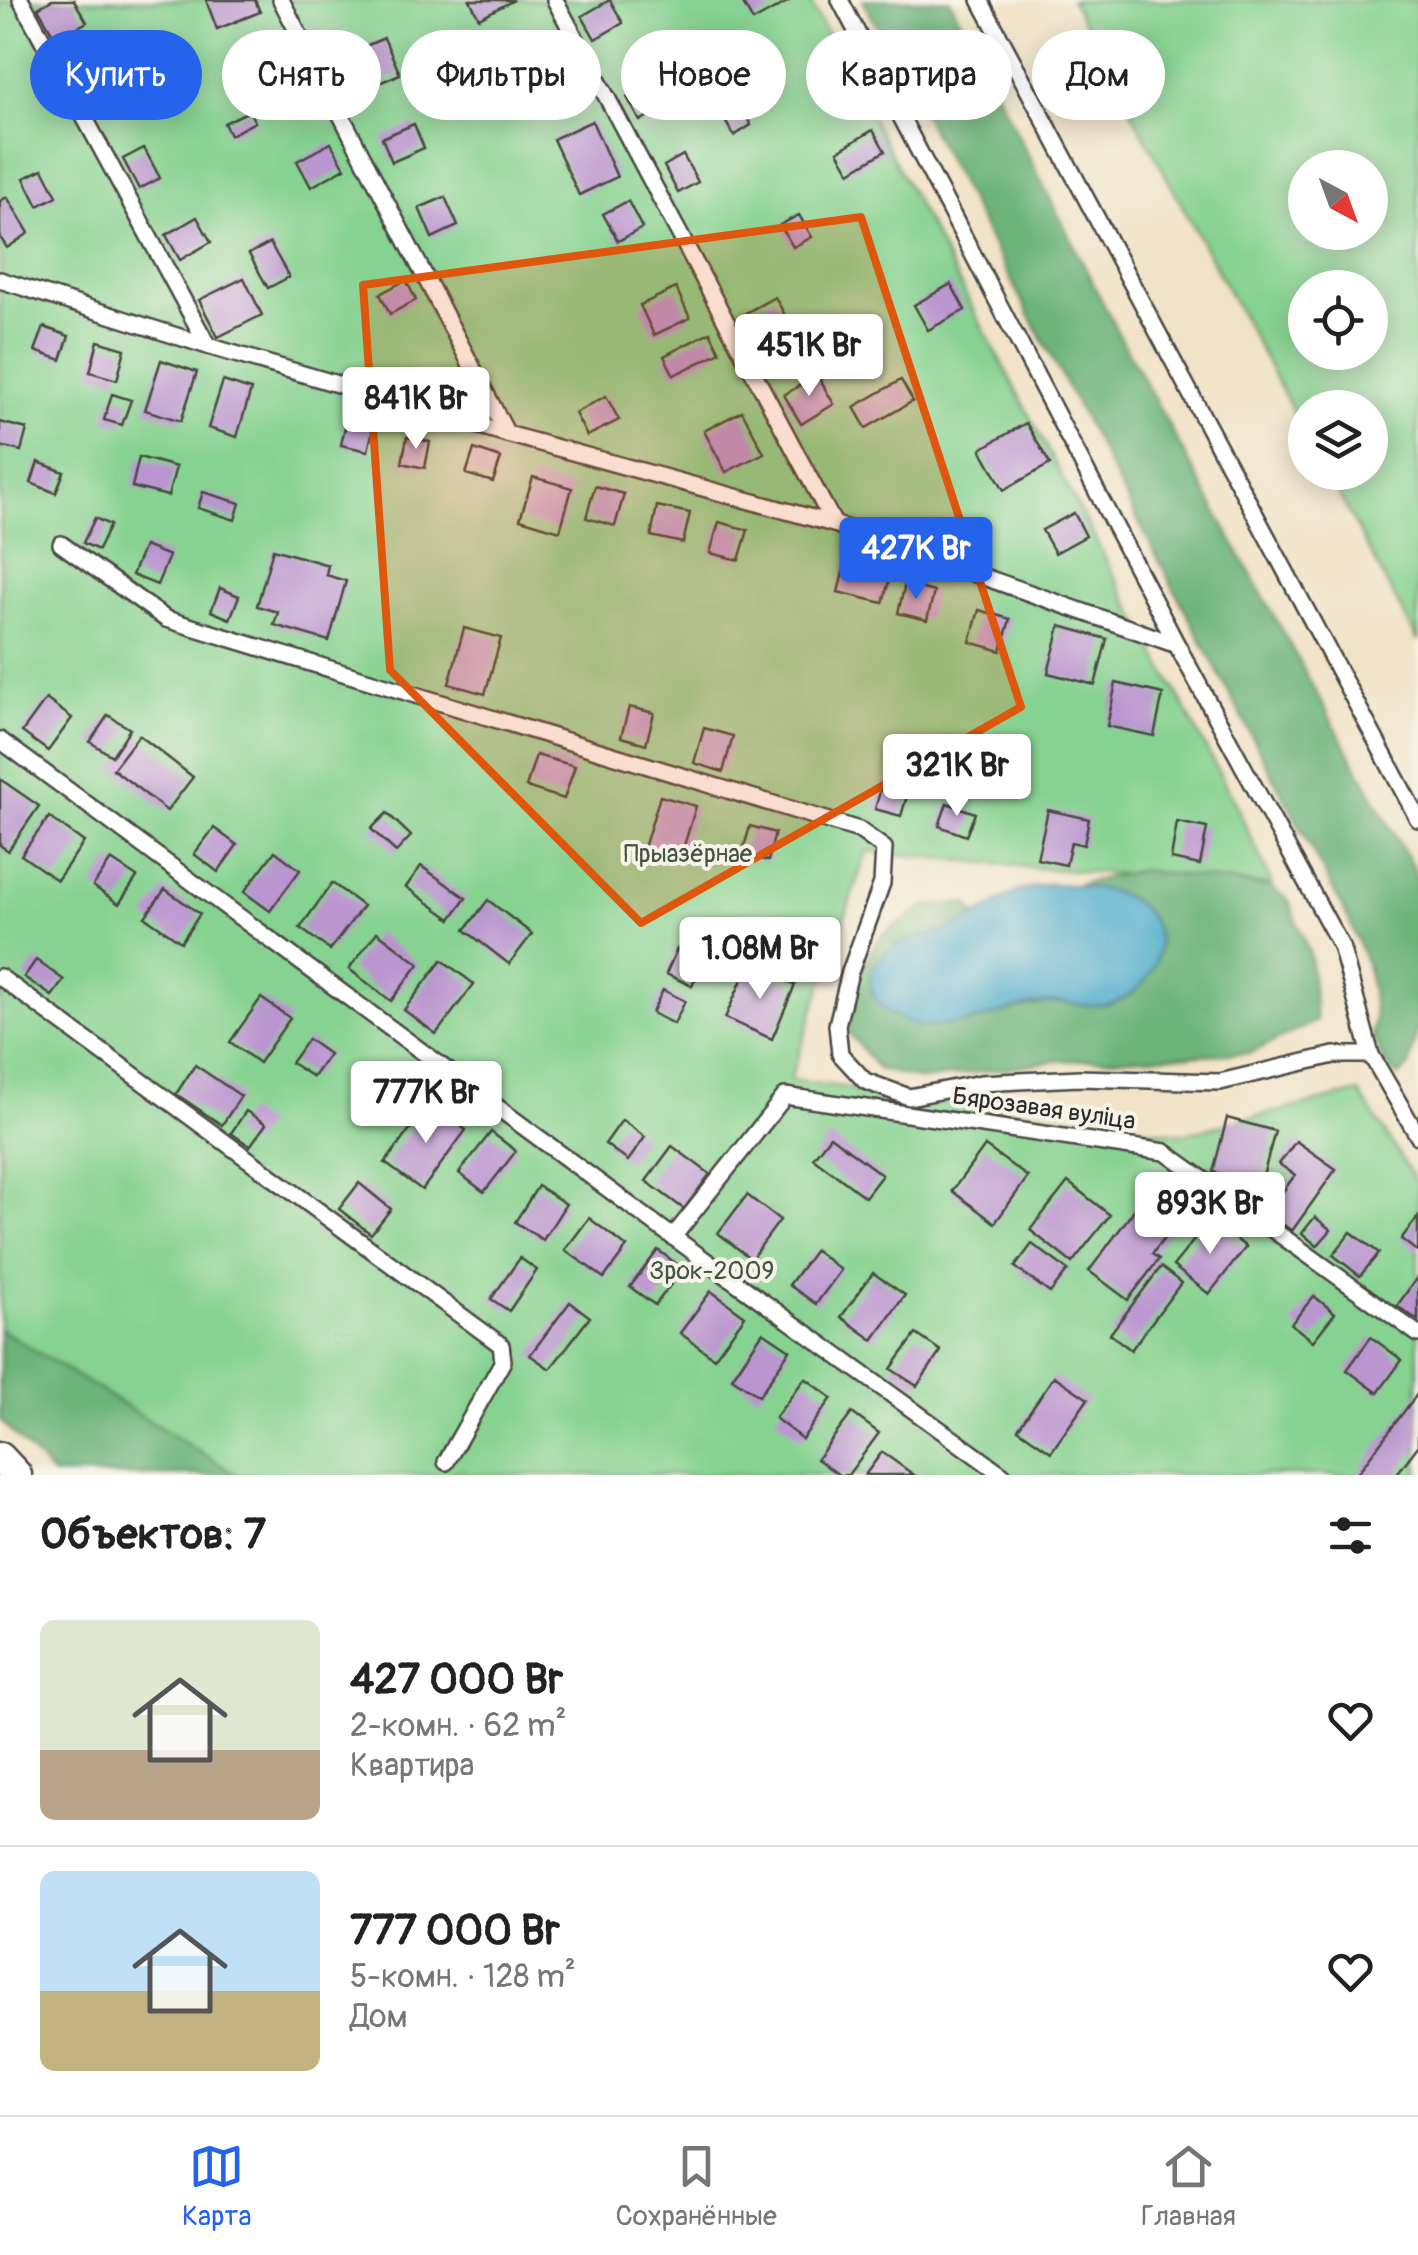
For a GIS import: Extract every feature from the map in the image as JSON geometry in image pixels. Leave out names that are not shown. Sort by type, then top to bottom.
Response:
[{"type":"street","points":[[0,1458],[16,1475]]},
{"type":"lane","points":[[21,0],[208,346]]},
{"type":"lane","points":[[281,0],[507,434]]},
{"type":"lane","points":[[555,0],[834,524]]},
{"type":"lane","points":[[840,0],[1178,645],[1341,946],[1370,1055],[1418,1136]]},
{"type":"lane","points":[[980,0],[1418,818]]},
{"type":"lane","points":[[0,280],[507,434],[834,524],[1178,645]]},
{"type":"lane","points":[[61,544],[166,619],[859,830],[884,848],[882,883],[850,972],[837,1025],[840,1054],[865,1081],[908,1098],[980,1083],[1079,1078],[1220,1082],[1334,1055],[1370,1055]]},
{"type":"lane","points":[[0,740],[673,1237],[1003,1475]]},
{"type":"lane","points":[[0,976],[501,1346],[503,1361],[446,1462]]},
{"type":"lane","name":"Бярозавая вуліца","points":[[673,1237],[786,1096],[1165,1152],[1418,1334]]},
{"type":"highlighted area","points":[[861,217],[1021,707],[641,923],[390,670],[363,285]]},
{"type":"green space","points":[[0,0],[809,0],[825,30],[806,30],[806,120],[873,120],[1236,805],[1273,885],[867,851],[790,1080],[1183,1134],[1359,1092],[1418,1184],[1418,1475],[470,1475],[461,1470],[447,1475],[237,1475],[0,1329]]},
{"type":"green space","points":[[863,0],[950,0],[965,30],[879,30]]},
{"type":"green space","points":[[1071,0],[1418,0],[1418,641],[1336,490],[1388,490],[1388,390],[1288,390],[1288,402],[1136,120],[1165,120],[1165,30],[1087,30]]},
{"type":"green space","points":[[926,120],[1011,120],[1121,339],[1414,870],[1418,881],[1418,1026],[1409,1066],[1398,1077],[1384,1063],[1372,1034],[1375,1016],[1368,967],[1349,920]]},
{"type":"green space","points":[[1141,870],[1269,887],[1288,899],[1310,955],[1316,1021],[1251,1053],[1056,1061],[922,1080],[878,1069],[850,1034],[848,1010],[856,975],[881,936],[925,906],[968,903],[977,917],[903,943],[967,1023],[1048,1003],[1113,1003],[1122,896],[1075,885]]},
{"type":"green space","points":[[0,1329],[237,1475],[53,1475],[0,1420]]},
{"type":"water","points":[[1047,884],[1109,891],[1141,907],[1152,920],[1158,948],[1156,962],[1140,987],[1106,1005],[1042,1003],[940,1026],[912,1024],[879,1004],[870,985],[871,974],[894,947],[960,925],[1017,892]]},
{"type":"building","points":[[52,0],[74,0],[87,22],[72,30],[51,30],[38,8]]},
{"type":"building","points":[[206,0],[255,0],[260,12],[217,29]]},
{"type":"building","points":[[470,0],[514,0],[479,18]]},
{"type":"building","points":[[610,0],[623,23],[601,36],[601,30],[590,30],[582,16]]},
{"type":"building","points":[[741,0],[791,0],[753,21]]},
{"type":"building","points":[[384,38],[400,74],[381,82]]},
{"type":"building","points":[[230,120],[255,122],[230,135],[224,123]]},
{"type":"building","points":[[724,120],[748,120],[751,125],[734,136]]},
{"type":"building","points":[[592,121],[617,177],[579,195],[553,139]]},
{"type":"building","points":[[414,124],[424,148],[392,162],[382,138]]},
{"type":"building","points":[[873,130],[885,151],[850,172],[838,151]]},
{"type":"building","points":[[331,143],[345,168],[311,187],[297,161]]},
{"type":"building","points":[[144,148],[160,178],[139,189],[123,159]]},
{"type":"building","points":[[683,155],[698,182],[678,193],[664,166]]},
{"type":"building","points":[[43,169],[57,196],[38,206],[24,178]]},
{"type":"building","points":[[7,197],[29,233],[7,248],[0,237],[0,201]]},
{"type":"building","points":[[445,197],[458,226],[432,238],[419,208]]},
{"type":"building","points":[[628,201],[642,228],[618,241],[603,214]]},
{"type":"building","points":[[799,215],[812,237],[793,247],[780,225]]},
{"type":"building","points":[[197,217],[211,242],[180,260],[166,235]]},
{"type":"building","points":[[270,243],[289,277],[268,288],[249,254]]},
{"type":"building","points":[[244,278],[262,315],[218,337],[199,300]]},
{"type":"building","points":[[406,280],[416,300],[390,314],[380,294]]},
{"type":"building","points":[[951,284],[965,310],[928,330],[914,305]]},
{"type":"building","points":[[676,288],[690,318],[654,335],[640,305]]},
{"type":"building","points":[[775,297],[797,337],[761,356],[740,316]]},
{"type":"building","points":[[44,327],[69,336],[61,360],[35,351]]},
{"type":"building","points":[[710,332],[720,352],[674,375],[664,356]]},
{"type":"building","points":[[98,341],[125,349],[117,380],[90,372]]},
{"type":"building","points":[[161,360],[197,372],[181,421],[145,410]]},
{"type":"building","points":[[817,375],[834,404],[801,424],[784,395]]},
{"type":"building","points":[[901,380],[913,401],[866,428],[854,407]]},
{"type":"building","points":[[223,381],[251,390],[237,437],[208,428]]},
{"type":"building","points":[[112,394],[131,400],[122,425],[104,420]]},
{"type":"building","points":[[606,396],[619,420],[587,436],[575,413]]},
{"type":"building","points":[[742,411],[764,453],[726,472],[704,431]]},
{"type":"building","points":[[347,418],[374,424],[368,451],[341,445]]},
{"type":"building","points":[[0,422],[27,429],[21,451],[0,446]]},
{"type":"building","points":[[1026,423],[1050,464],[1004,490],[981,449]]},
{"type":"building","points":[[407,437],[430,442],[425,468],[402,463]]},
{"type":"building","points":[[474,449],[501,458],[493,482],[466,474]]},
{"type":"building","points":[[139,457],[176,467],[168,496],[132,487]]},
{"type":"building","points":[[38,462],[64,472],[56,493],[31,483]]},
{"type":"building","points":[[533,477],[572,488],[560,531],[520,519]]},
{"type":"building","points":[[595,486],[624,494],[615,526],[586,518]]},
{"type":"building","points":[[203,492],[240,503],[235,520],[198,508]]},
{"type":"building","points":[[657,506],[690,513],[683,543],[651,536]]},
{"type":"building","points":[[1074,513],[1086,536],[1055,553],[1042,530]]},
{"type":"building","points":[[95,518],[110,525],[98,550],[83,543]]},
{"type":"building","points":[[958,520],[967,537],[953,545],[944,527]]},
{"type":"building","points":[[719,522],[748,530],[739,560],[710,553]]},
{"type":"building","points":[[144,546],[169,556],[157,585],[132,575]]},
{"type":"building","points":[[273,549],[328,565],[326,575],[346,581],[329,641],[274,625],[278,612],[257,606]]},
{"type":"building","points":[[845,565],[890,577],[883,603],[838,592]]},
{"type":"building","points":[[905,584],[934,592],[927,620],[898,613]]},
{"type":"building","points":[[220,588],[239,596],[230,619],[211,611]]},
{"type":"building","points":[[979,610],[1010,619],[1001,651],[970,642]]},
{"type":"building","points":[[1060,626],[1107,639],[1095,685],[1048,673]]},
{"type":"building","points":[[464,628],[501,638],[485,694],[449,684]]},
{"type":"building","points":[[1116,683],[1163,694],[1154,736],[1107,726]]},
{"type":"building","points":[[46,699],[72,718],[48,751],[22,732]]},
{"type":"building","points":[[629,707],[654,713],[646,744],[621,737]]},
{"type":"building","points":[[108,715],[130,729],[112,756],[90,742]]},
{"type":"building","points":[[704,728],[733,736],[723,772],[694,763]]},
{"type":"building","points":[[139,735],[193,777],[167,811],[113,769]]},
{"type":"building","points":[[536,755],[575,766],[564,799],[526,787]]},
{"type":"building","points":[[0,779],[39,806],[8,851],[0,845]]},
{"type":"building","points":[[883,781],[909,789],[901,816],[875,809]]},
{"type":"building","points":[[660,796],[696,806],[680,859],[644,848]]},
{"type":"building","points":[[947,803],[975,813],[966,836],[939,826]]},
{"type":"building","points":[[1048,810],[1089,819],[1084,845],[1071,842],[1066,865],[1037,859]]},
{"type":"building","points":[[387,813],[411,836],[396,852],[371,829]]},
{"type":"building","points":[[49,817],[84,842],[57,880],[21,855]]},
{"type":"building","points":[[1177,822],[1207,828],[1200,865],[1171,859]]},
{"type":"building","points":[[750,826],[775,833],[768,861],[742,855]]},
{"type":"building","points":[[214,828],[237,845],[218,872],[194,854]]},
{"type":"building","points":[[275,851],[300,870],[270,911],[244,892]]},
{"type":"building","points":[[111,860],[137,877],[119,904],[93,886]]},
{"type":"building","points":[[421,866],[466,898],[451,919],[406,887]]},
{"type":"building","points":[[332,883],[363,906],[330,950],[300,928]]},
{"type":"building","points":[[165,889],[200,914],[181,942],[145,917]]},
{"type":"building","points":[[488,900],[532,934],[509,964],[465,930]]},
{"type":"building","points":[[377,932],[419,964],[391,1001],[349,969]]},
{"type":"building","points":[[677,949],[703,961],[692,986],[666,974]]},
{"type":"building","points":[[36,960],[64,980],[52,996],[24,977]]},
{"type":"building","points":[[442,960],[474,984],[436,1034],[404,1010]]},
{"type":"building","points":[[749,964],[795,985],[772,1039],[725,1018]]},
{"type":"building","points":[[663,990],[685,1001],[674,1024],[652,1013]]},
{"type":"building","points":[[261,998],[290,1018],[259,1063],[230,1042]]},
{"type":"building","points":[[308,1039],[329,1054],[313,1077],[291,1063]]},
{"type":"building","points":[[195,1065],[241,1096],[222,1125],[176,1094]]},
{"type":"building","points":[[429,1103],[466,1130],[422,1190],[385,1163]]},
{"type":"building","points":[[246,1111],[266,1124],[250,1146],[231,1133]]},
{"type":"building","points":[[1227,1118],[1275,1131],[1261,1184],[1213,1172]]},
{"type":"building","points":[[622,1120],[645,1137],[628,1161],[605,1144]]},
{"type":"building","points":[[491,1132],[516,1151],[484,1192],[459,1173]]},
{"type":"building","points":[[830,1136],[882,1175],[865,1197],[813,1158]]},
{"type":"building","points":[[1296,1141],[1336,1169],[1292,1231],[1267,1213],[1295,1175],[1279,1164]]},
{"type":"building","points":[[672,1146],[710,1174],[684,1209],[646,1181]]},
{"type":"building","points":[[985,1146],[1028,1177],[995,1223],[952,1191]]},
{"type":"building","points":[[1068,1182],[1110,1215],[1072,1263],[1030,1230]]},
{"type":"building","points":[[359,1183],[391,1209],[371,1234],[339,1209]]},
{"type":"building","points":[[538,1186],[566,1204],[543,1240],[515,1222]]},
{"type":"building","points":[[747,1195],[780,1220],[751,1259],[718,1233]]},
{"type":"building","points":[[1143,1198],[1176,1223],[1152,1254],[1159,1259],[1128,1300],[1089,1271]]},
{"type":"building","points":[[1315,1217],[1331,1230],[1317,1246],[1302,1233]]},
{"type":"building","points":[[1418,1217],[1418,1252],[1401,1239]]},
{"type":"building","points":[[589,1218],[627,1247],[604,1278],[565,1250]]},
{"type":"building","points":[[1211,1219],[1246,1247],[1209,1294],[1173,1266]]},
{"type":"building","points":[[1351,1232],[1379,1253],[1360,1276],[1333,1255]]},
{"type":"building","points":[[1032,1244],[1068,1270],[1050,1293],[1015,1267]]},
{"type":"building","points":[[658,1250],[683,1269],[655,1305],[630,1287]]},
{"type":"building","points":[[815,1250],[841,1270],[816,1304],[789,1285]]},
{"type":"building","points":[[520,1258],[537,1270],[509,1311],[491,1299]]},
{"type":"building","points":[[1161,1267],[1181,1283],[1131,1350],[1110,1334]]},
{"type":"building","points":[[873,1273],[905,1295],[873,1340],[841,1317]]},
{"type":"building","points":[[1418,1276],[1418,1320],[1397,1306]]},
{"type":"building","points":[[711,1291],[745,1316],[714,1358],[680,1333]]},
{"type":"building","points":[[1314,1296],[1335,1313],[1313,1341],[1291,1324]]},
{"type":"building","points":[[570,1302],[590,1317],[550,1369],[530,1355]]},
{"type":"building","points":[[763,1332],[790,1350],[759,1396],[732,1378]]},
{"type":"building","points":[[916,1334],[941,1351],[917,1386],[891,1369]]},
{"type":"building","points":[[1371,1337],[1402,1360],[1378,1393],[1347,1370]]},
{"type":"building","points":[[1054,1376],[1088,1399],[1051,1452],[1018,1429]]},
{"type":"building","points":[[805,1378],[832,1398],[802,1439],[775,1418]]},
{"type":"building","points":[[1418,1393],[1418,1446],[1396,1475],[1356,1475]]},
{"type":"building","points":[[852,1413],[879,1433],[848,1475],[839,1475],[817,1459]]},
{"type":"building","points":[[882,1452],[914,1475],[865,1475]]},
{"type":"park label","name":"Прыазёрнае","points":[[688,854]]},
{"type":"park label","name":"Зрок-2009","points":[[712,1271]]}]
